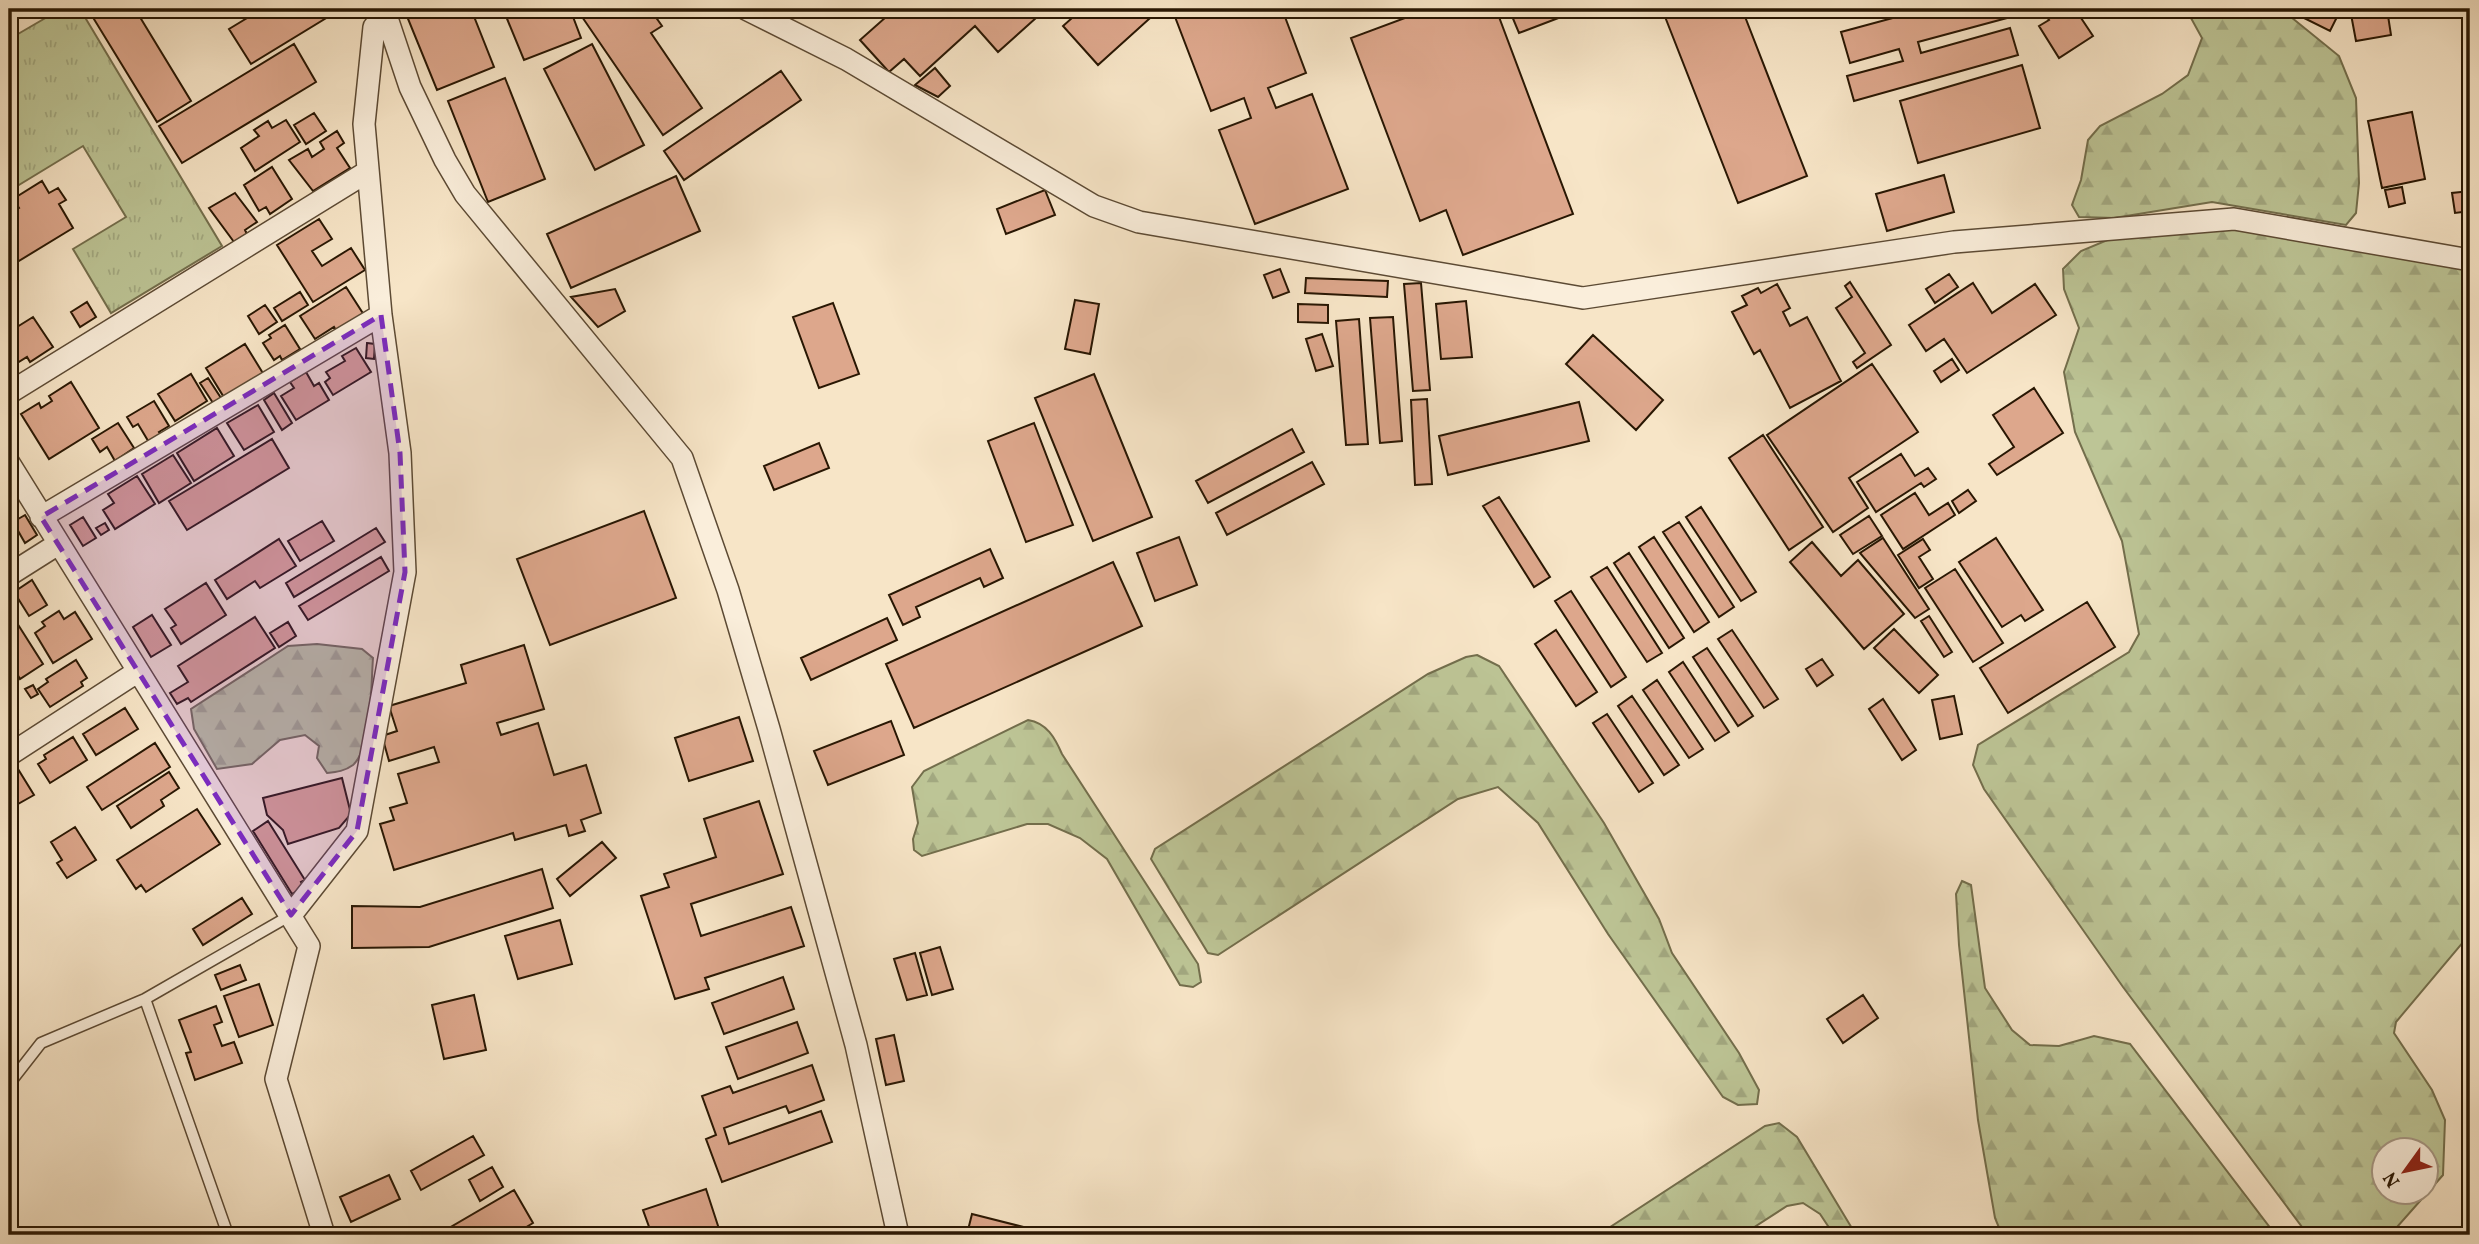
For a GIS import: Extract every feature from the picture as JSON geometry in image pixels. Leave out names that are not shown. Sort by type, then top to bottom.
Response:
[{"type":"street","points":[[746,9],[846,59],[1094,206],[1139,222],[1583,298],[1954,242],[2234,219],[2470,260]]},
{"type":"street","points":[[290,915],[357,831],[405,572],[400,453],[380,315],[364,124],[374,27],[385,12]]},
{"type":"street","points":[[385,12],[410,86],[444,160],[465,194],[682,458],[728,590],[769,729],[856,1045],[898,1235]]},
{"type":"street","points":[[9,393],[368,172]]},
{"type":"street","points":[[41,517],[380,315]]},
{"type":"street","points":[[9,463],[309,946],[276,1079],[324,1235]]},
{"type":"street","points":[[9,575],[58,544]]},
{"type":"street","points":[[9,755],[137,672]]},
{"type":"lane","points":[[9,1084],[41,1043],[145,999],[290,915]]},
{"type":"lane","points":[[145,999],[228,1235]]},
{"type":"highlighted area","points":[[381,315],[400,453],[405,572],[357,831],[291,915],[41,517]]},
{"type":"green space","points":[[61,9],[80,9],[222,246],[111,313],[73,249],[126,217],[83,146],[9,191],[9,19],[18,34]]},
{"type":"green space","points":[[2186,9],[2281,9],[2339,56],[2356,98],[2359,183],[2356,213],[2346,225],[2212,202],[2114,218],[2079,217],[2072,205],[2081,180],[2088,140],[2100,126],[2162,94],[2188,75],[2202,38]]},
{"type":"green space","points":[[2235,227],[2470,270],[2470,934],[2396,1022],[2394,1033],[2432,1090],[2445,1120],[2443,1175],[2440,1178],[2440,1136],[2370,1136],[2370,1206],[2416,1206],[2390,1235],[2308,1235],[2123,987],[1984,789],[1973,765],[1978,745],[2129,652],[2139,634],[2122,541],[2075,432],[2064,372],[2079,328],[2064,289],[2063,269],[2081,251],[2117,236]]},
{"type":"green space","points":[[317,644],[362,649],[373,658],[367,731],[364,745],[353,765],[341,771],[327,773],[317,758],[319,746],[305,735],[280,740],[252,764],[217,769],[194,729],[191,709],[288,646]]},
{"type":"green space","points":[[1477,655],[1499,666],[1604,823],[1659,919],[1672,953],[1739,1053],[1759,1090],[1757,1104],[1738,1105],[1723,1097],[1608,934],[1538,823],[1498,787],[1458,799],[1218,955],[1208,953],[1151,859],[1155,849],[1428,674],[1466,657]]},
{"type":"green space","points":[[1028,720],[1040,724],[1053,737],[1198,964],[1201,982],[1193,987],[1180,985],[1107,859],[1080,838],[1048,824],[1027,824],[922,856],[914,850],[913,839],[918,823],[912,787],[924,771]]},
{"type":"green space","points":[[1962,881],[1971,885],[1985,988],[2012,1030],[2030,1045],[2059,1046],[2094,1036],[2130,1044],[2271,1229],[2272,1235],[2002,1235],[1995,1218],[1978,1120],[1959,945],[1956,894]]},
{"type":"green space","points":[[1779,1123],[1797,1137],[1856,1235],[1834,1235],[1820,1214],[1803,1203],[1787,1206],[1742,1235],[1598,1235],[1765,1126]]},
{"type":"building","points":[[135,9],[191,101],[157,122],[89,11]]},
{"type":"building","points":[[262,9],[341,9],[251,64],[229,29]]},
{"type":"building","points":[[404,9],[471,9],[494,67],[437,90]]},
{"type":"building","points":[[503,9],[570,9],[581,38],[524,60]]},
{"type":"building","points":[[650,9],[662,26],[651,33],[702,108],[663,135],[578,11]]},
{"type":"building","points":[[895,9],[1046,9],[998,52],[975,26],[920,76],[904,59],[889,72],[860,40]]},
{"type":"building","points":[[1082,9],[1159,10],[1098,65],[1063,26]]},
{"type":"building","points":[[1172,9],[1282,9],[1306,73],[1268,88],[1276,108],[1312,94],[1348,189],[1255,224],[1219,130],[1251,118],[1244,98],[1211,111]]},
{"type":"building","points":[[1429,9],[1496,9],[1573,214],[1463,255],[1446,210],[1420,221],[1351,38]]},
{"type":"building","points":[[1509,9],[1582,9],[1519,33]]},
{"type":"building","points":[[1662,9],[1742,9],[1807,176],[1738,203]]},
{"type":"building","points":[[1926,9],[2004,9],[2007,18],[1918,42],[1921,53],[2010,28],[2018,55],[1854,101],[1847,76],[1903,61],[1899,49],[1850,63],[1841,32]]},
{"type":"building","points":[[2050,9],[2075,9],[2093,36],[2059,58],[2039,26],[2049,20],[2044,13]]},
{"type":"building","points":[[2299,9],[2341,9],[2330,31],[2296,14]]},
{"type":"building","points":[[2350,9],[2387,9],[2391,35],[2356,41]]},
{"type":"building","points":[[294,44],[316,82],[182,163],[159,126]]},
{"type":"building","points":[[592,44],[644,145],[595,170],[544,69]]},
{"type":"building","points":[[2022,65],[2040,128],[1918,163],[1900,101]]},
{"type":"building","points":[[935,68],[950,86],[938,97],[915,85]]},
{"type":"building","points":[[781,71],[801,100],[684,180],[664,151]]},
{"type":"building","points":[[505,78],[545,179],[488,202],[448,101]]},
{"type":"building","points":[[2412,112],[2425,179],[2382,188],[2368,121]]},
{"type":"building","points":[[314,113],[326,131],[306,144],[294,125]]},
{"type":"building","points":[[286,120],[300,142],[255,171],[241,148],[259,136],[254,130],[268,121],[272,128]]},
{"type":"building","points":[[337,131],[344,143],[337,148],[350,168],[313,191],[289,160],[308,149],[312,157],[324,149],[320,142]]},
{"type":"building","points":[[272,167],[292,199],[270,214],[266,207],[259,211],[244,185]]},
{"type":"building","points":[[1944,175],[1954,212],[1887,231],[1876,194]]},
{"type":"building","points":[[676,176],[700,231],[571,288],[547,234]]},
{"type":"building","points":[[42,181],[49,193],[58,188],[66,200],[59,204],[73,228],[9,267],[9,214],[19,208],[13,199]]},
{"type":"building","points":[[2402,187],[2405,203],[2389,207],[2385,190]]},
{"type":"building","points":[[1045,190],[1055,215],[1006,234],[997,209]]},
{"type":"building","points":[[2470,191],[2470,211],[2455,213],[2452,193]]},
{"type":"building","points":[[235,193],[257,222],[245,230],[247,234],[234,242],[209,208]]},
{"type":"building","points":[[319,219],[332,239],[312,251],[322,266],[351,248],[365,270],[313,302],[277,245]]},
{"type":"building","points":[[1280,269],[1289,292],[1273,298],[1264,275]]},
{"type":"building","points":[[1949,274],[1958,287],[1935,303],[1926,289]]},
{"type":"building","points":[[1306,278],[1388,281],[1387,297],[1305,293]]},
{"type":"building","points":[[1850,282],[1891,345],[1857,368],[1853,362],[1865,353],[1836,308],[1852,297],[1845,286]]},
{"type":"building","points":[[1421,283],[1430,390],[1413,391],[1404,284]]},
{"type":"building","points":[[1973,283],[1992,313],[2035,284],[2056,315],[1967,373],[1944,339],[1926,351],[1909,325]]},
{"type":"building","points":[[1777,284],[1790,308],[1783,312],[1790,326],[1807,317],[1841,381],[1790,408],[1760,350],[1754,354],[1732,312],[1747,305],[1742,296],[1758,288],[1761,293]]},
{"type":"building","points":[[346,287],[364,315],[337,332],[334,327],[315,339],[300,316]]},
{"type":"building","points":[[615,289],[625,311],[598,327],[571,297]]},
{"type":"building","points":[[300,292],[308,305],[282,321],[274,308]]},
{"type":"building","points":[[1075,300],[1099,304],[1090,354],[1065,349]]},
{"type":"building","points":[[1466,301],[1472,357],[1441,359],[1436,304]]},
{"type":"building","points":[[87,302],[96,317],[80,327],[71,312]]},
{"type":"building","points":[[833,303],[859,374],[819,388],[793,317]]},
{"type":"building","points":[[1298,304],[1328,305],[1328,323],[1298,322]]},
{"type":"building","points":[[265,305],[277,322],[259,334],[248,316]]},
{"type":"building","points":[[33,317],[53,347],[30,362],[27,357],[9,368],[9,332]]},
{"type":"building","points":[[1393,317],[1402,441],[1380,443],[1370,318]]},
{"type":"building","points":[[1359,319],[1368,444],[1346,445],[1336,321]]},
{"type":"building","points":[[285,325],[300,349],[282,360],[280,356],[274,360],[263,343],[271,338],[269,335]]},
{"type":"building","points":[[1322,334],[1333,366],[1316,371],[1306,339]]},
{"type":"building","points":[[1593,335],[1663,400],[1636,430],[1566,364]]},
{"type":"building","points":[[367,343],[375,344],[374,359],[366,358]]},
{"type":"building","points":[[245,344],[264,375],[225,399],[206,368]]},
{"type":"building","points":[[356,348],[371,372],[333,395],[325,382],[330,378],[326,372],[345,361],[342,356]]},
{"type":"building","points":[[1952,359],[1959,370],[1941,382],[1934,371]]},
{"type":"building","points":[[1872,364],[1918,432],[1849,478],[1868,508],[1833,532],[1767,435]]},
{"type":"building","points":[[306,372],[314,386],[319,383],[329,400],[296,420],[281,396],[294,388],[290,382]]},
{"type":"building","points":[[191,374],[207,401],[175,421],[158,394]]},
{"type":"building","points":[[1094,374],[1152,517],[1093,541],[1035,398]]},
{"type":"building","points":[[208,378],[221,398],[213,403],[200,383]]},
{"type":"building","points":[[71,382],[99,428],[49,459],[21,414],[39,403],[41,408],[52,401],[49,396]]},
{"type":"building","points":[[2034,388],[2063,433],[1997,475],[1989,464],[2014,447],[1993,415]]},
{"type":"building","points":[[274,393],[292,423],[282,430],[264,400]]},
{"type":"building","points":[[1427,399],[1432,484],[1415,485],[1411,400]]},
{"type":"building","points":[[154,401],[169,426],[159,432],[162,436],[150,444],[138,424],[133,427],[127,417]]},
{"type":"building","points":[[1579,402],[1589,441],[1448,475],[1439,436]]},
{"type":"building","points":[[258,405],[274,432],[244,450],[227,423]]},
{"type":"building","points":[[118,423],[134,448],[115,461],[107,447],[100,452],[92,439]]},
{"type":"building","points":[[1034,423],[1073,525],[1026,542],[988,441]]},
{"type":"building","points":[[217,428],[234,456],[194,481],[177,453]]},
{"type":"building","points":[[1292,429],[1304,452],[1208,503],[1196,481]]},
{"type":"building","points":[[1763,435],[1823,527],[1789,550],[1729,458]]},
{"type":"building","points":[[272,439],[289,468],[187,530],[169,501]]},
{"type":"building","points":[[819,443],[829,468],[774,490],[764,466]]},
{"type":"building","points":[[1901,454],[1915,476],[1928,468],[1936,479],[1924,487],[1921,483],[1876,512],[1857,482]]},
{"type":"building","points":[[173,455],[191,483],[159,503],[142,474]]},
{"type":"building","points":[[1312,462],[1324,484],[1227,535],[1216,513]]},
{"type":"building","points":[[137,476],[155,504],[115,529],[103,510],[114,503],[108,494]]},
{"type":"building","points":[[1968,490],[1976,501],[1959,513],[1952,501]]},
{"type":"building","points":[[1915,493],[1929,515],[1948,503],[1955,515],[1903,549],[1881,515]]},
{"type":"building","points":[[1499,497],[1550,577],[1534,587],[1483,506]]},
{"type":"building","points":[[1701,507],[1756,592],[1741,601],[1686,517]]},
{"type":"building","points":[[644,511],[676,598],[550,645],[517,559]]},
{"type":"building","points":[[25,515],[37,535],[25,543],[13,522]]},
{"type":"building","points":[[1869,516],[1882,536],[1853,554],[1840,535]]},
{"type":"building","points":[[83,517],[96,538],[83,546],[70,525]]},
{"type":"building","points":[[322,521],[334,541],[300,561],[288,541]]},
{"type":"building","points":[[1679,522],[1734,607],[1719,617],[1663,532]]},
{"type":"building","points":[[105,523],[109,530],[101,535],[96,528]]},
{"type":"building","points":[[376,528],[385,542],[294,597],[286,583]]},
{"type":"building","points":[[9,537],[18,551],[9,557]]},
{"type":"building","points":[[1179,537],[1197,585],[1155,601],[1137,553]]},
{"type":"building","points":[[1654,537],[1709,622],[1694,632],[1639,547]]},
{"type":"building","points":[[1883,538],[1929,609],[1915,618],[1860,553]]},
{"type":"building","points":[[1996,538],[2043,610],[2025,621],[2021,615],[2002,627],[1959,562]]},
{"type":"building","points":[[279,539],[296,566],[260,588],[255,581],[227,599],[215,580]]},
{"type":"building","points":[[1923,539],[1930,550],[1919,557],[1933,579],[1919,588],[1898,555]]},
{"type":"building","points":[[1812,542],[1841,576],[1858,560],[1904,614],[1864,649],[1790,562]]},
{"type":"building","points":[[990,549],[1003,578],[984,587],[980,578],[916,607],[920,617],[903,625],[889,595]]},
{"type":"building","points":[[1629,553],[1684,638],[1669,648],[1614,563]]},
{"type":"building","points":[[381,557],[389,571],[308,620],[299,606]]},
{"type":"building","points":[[1113,562],[1142,626],[914,728],[886,664]]},
{"type":"building","points":[[1607,567],[1662,653],[1647,662],[1591,577]]},
{"type":"building","points":[[1955,569],[2003,643],[1973,662],[1925,588]]},
{"type":"building","points":[[32,580],[47,605],[29,616],[14,592]]},
{"type":"building","points":[[206,583],[226,615],[181,644],[171,628],[176,625],[165,609]]},
{"type":"building","points":[[1571,591],[1626,677],[1611,687],[1555,601]]},
{"type":"building","points":[[2087,602],[2115,647],[2008,713],[1980,668]]},
{"type":"building","points":[[59,611],[64,619],[75,612],[92,639],[53,663],[35,633],[45,626],[42,622]]},
{"type":"building","points":[[152,615],[171,645],[151,657],[133,627]]},
{"type":"building","points":[[1929,616],[1952,652],[1944,657],[1921,621]]},
{"type":"building","points":[[255,617],[275,648],[191,702],[188,698],[177,704],[170,693],[188,682],[178,666]]},
{"type":"building","points":[[887,618],[897,640],[811,680],[801,658]]},
{"type":"building","points":[[288,622],[296,636],[279,647],[270,633]]},
{"type":"building","points":[[17,623],[43,664],[20,679],[9,660],[9,628]]},
{"type":"building","points":[[1894,629],[1938,675],[1919,693],[1874,648]]},
{"type":"building","points":[[1556,630],[1597,692],[1576,706],[1535,644]]},
{"type":"building","points":[[1732,630],[1778,699],[1764,708],[1718,639]]},
{"type":"building","points":[[524,645],[544,709],[497,723],[501,735],[538,723],[554,775],[586,765],[601,813],[581,820],[585,831],[569,836],[566,825],[515,840],[513,833],[394,870],[380,824],[394,820],[390,808],[407,803],[398,774],[439,762],[434,747],[389,761],[382,736],[397,731],[389,706],[466,683],[461,665]]},
{"type":"building","points":[[1707,648],[1753,716],[1738,726],[1693,657]]},
{"type":"building","points":[[1822,659],[1833,675],[1817,686],[1806,669]]},
{"type":"building","points":[[76,660],[87,678],[81,682],[83,686],[50,707],[38,689],[48,682],[46,679]]},
{"type":"building","points":[[1683,662],[1729,732],[1715,741],[1669,672]]},
{"type":"building","points":[[1657,680],[1703,749],[1689,758],[1643,690]]},
{"type":"building","points":[[33,685],[38,694],[31,698],[25,689]]},
{"type":"building","points":[[1632,696],[1679,765],[1664,775],[1618,706]]},
{"type":"building","points":[[1954,696],[1962,734],[1940,739],[1932,700]]},
{"type":"building","points":[[1883,699],[1916,750],[1902,760],[1869,709]]},
{"type":"building","points":[[125,708],[138,729],[96,755],[83,734]]},
{"type":"building","points":[[9,714],[18,729],[13,733],[16,737],[9,742]]},
{"type":"building","points":[[1607,714],[1653,783],[1639,792],[1593,723]]},
{"type":"building","points":[[739,717],[753,761],[689,781],[675,738]]},
{"type":"building","points":[[891,721],[904,755],[828,785],[814,751]]},
{"type":"building","points":[[73,737],[87,760],[50,783],[38,764],[46,759],[44,755]]},
{"type":"building","points":[[155,743],[170,767],[102,810],[87,787]]},
{"type":"building","points":[[18,769],[34,795],[9,809],[9,774]]},
{"type":"building","points":[[169,772],[179,788],[161,800],[164,806],[131,828],[117,806]]},
{"type":"building","points":[[342,778],[351,814],[339,828],[288,844],[283,830],[267,815],[263,798]]},
{"type":"building","points":[[759,801],[783,874],[691,904],[701,936],[791,907],[804,946],[705,978],[709,989],[675,999],[641,896],[669,887],[664,874],[716,857],[704,819]]},
{"type":"building","points":[[197,809],[220,844],[146,892],[141,885],[136,889],[117,860]]},
{"type":"building","points":[[268,821],[305,880],[301,882],[304,887],[292,894],[253,831]]},
{"type":"building","points":[[75,827],[96,860],[67,878],[57,863],[62,860],[51,842]]},
{"type":"building","points":[[602,842],[616,858],[570,896],[557,879]]},
{"type":"building","points":[[542,869],[553,908],[429,947],[352,948],[352,906],[420,907]]},
{"type":"building","points":[[242,898],[252,914],[203,945],[193,929]]},
{"type":"building","points":[[560,920],[572,964],[518,979],[505,936]]},
{"type":"building","points":[[940,947],[953,989],[932,995],[920,953]]},
{"type":"building","points":[[915,953],[927,995],[907,1000],[894,959]]},
{"type":"building","points":[[240,965],[246,980],[221,990],[215,975]]},
{"type":"building","points":[[783,977],[794,1009],[724,1034],[712,1003]]},
{"type":"building","points":[[259,984],[273,1025],[239,1037],[224,996]]},
{"type":"building","points":[[474,995],[486,1050],[444,1059],[432,1005]]},
{"type":"building","points":[[1863,995],[1878,1018],[1843,1043],[1827,1019]]},
{"type":"building","points":[[216,1006],[222,1022],[214,1025],[222,1046],[234,1042],[242,1063],[195,1080],[186,1053],[191,1052],[179,1020]]},
{"type":"building","points":[[797,1022],[808,1053],[738,1079],[726,1047]]},
{"type":"building","points":[[894,1035],[904,1081],[886,1085],[876,1039]]},
{"type":"building","points":[[812,1065],[824,1100],[789,1113],[786,1106],[724,1128],[729,1144],[821,1111],[832,1142],[722,1182],[706,1139],[716,1135],[702,1096],[730,1086],[733,1093]]},
{"type":"building","points":[[473,1136],[484,1155],[421,1190],[411,1171]]},
{"type":"building","points":[[492,1167],[503,1187],[480,1201],[469,1180]]},
{"type":"building","points":[[389,1175],[400,1199],[351,1222],[340,1197]]},
{"type":"building","points":[[706,1189],[721,1235],[652,1235],[643,1210]]},
{"type":"building","points":[[514,1190],[533,1223],[513,1235],[437,1235]]},
{"type":"building","points":[[972,1214],[1051,1234],[989,1235],[968,1230]]}]
